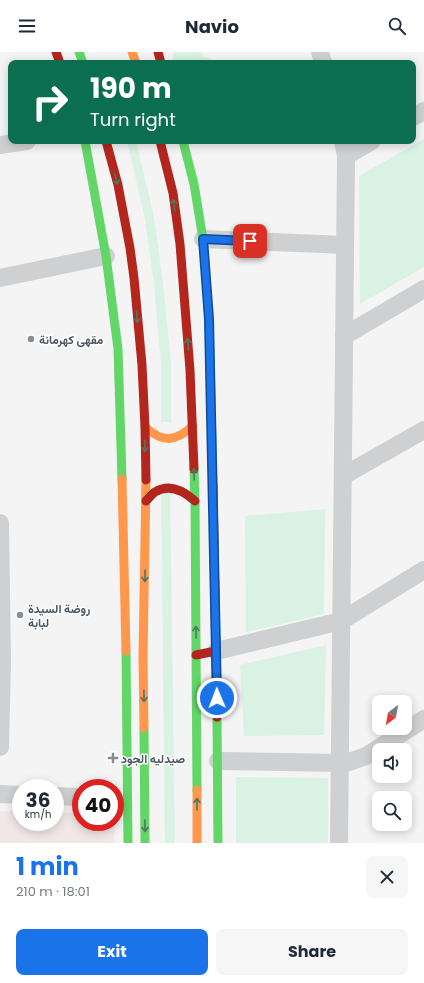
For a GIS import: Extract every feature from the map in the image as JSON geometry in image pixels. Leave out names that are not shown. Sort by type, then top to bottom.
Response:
[{"type":"main road","points":[[86,144],[106,256],[118,349],[126,657],[122,779]]},
{"type":"main road","points":[[107,144],[118,184],[130,248],[142,365],[146,501],[143,657],[145,843]]},
{"type":"main road","points":[[161,144],[173,193],[180,244],[193,426],[195,501],[197,843]]},
{"type":"main road","points":[[184,144],[194,184],[203,239],[209,319],[218,761],[218,843]]},
{"type":"main road","points":[[145,427],[153,435],[163,439],[174,439],[185,434],[193,426]]},
{"type":"main road","points":[[146,501],[154,493],[165,488],[176,488],[187,493],[195,501]]},
{"type":"main road","points":[[196,655],[216,651]]},
{"type":"main road","points":[[126,657],[143,657]]},
{"type":"main road","points":[[124,818],[128,843]]},
{"type":"street","points":[[339,843],[345,246],[344,148],[360,144]]},
{"type":"street","points":[[203,239],[345,246]]},
{"type":"street","points":[[0,278],[106,256]]},
{"type":"street","points":[[344,336],[424,290]]},
{"type":"street","points":[[343,476],[424,430]]},
{"type":"street","points":[[0,532],[0,747]]},
{"type":"street","points":[[216,651],[342,621],[424,570]]},
{"type":"street","points":[[218,761],[349,762],[366,756],[424,719]]},
{"type":"street","points":[[0,794],[12,795]]},
{"type":"shaded area","points":[[0,811],[12,811],[12,831],[64,831],[64,812],[72,813],[72,831],[115,831],[114,843],[0,843]]},
{"type":"green space","points":[[173,52],[202,52],[203,57],[208,57],[210,60],[172,60]]},
{"type":"green space","points":[[424,139],[424,267],[360,304],[359,176]]},
{"type":"green space","points":[[128,144],[137,144],[154,217],[163,283],[171,363],[171,422],[161,422],[161,364],[154,284],[145,219]]},
{"type":"green space","points":[[161,488],[170,489],[175,843],[165,843]]},
{"type":"green space","points":[[325,509],[324,614],[246,632],[245,516]]},
{"type":"green space","points":[[326,645],[324,735],[244,736],[240,665]]},
{"type":"green space","points":[[236,777],[328,778],[328,843],[236,843]]},
{"type":"traffic: fast","points":[[79,52],[82,60]]},
{"type":"traffic: fast","points":[[86,144],[106,256],[118,349],[122,479]]},
{"type":"traffic: fast","points":[[184,144],[194,184],[203,239],[209,319],[213,487]]},
{"type":"traffic: fast","points":[[194,469],[197,790]]},
{"type":"traffic: fast","points":[[126,651],[128,843]]},
{"type":"traffic: fast","points":[[217,717],[218,843]]},
{"type":"traffic: fast","points":[[144,728],[145,843]]},
{"type":"traffic: slow","points":[[132,52],[135,60]]},
{"type":"traffic: slow","points":[[145,427],[163,438],[175,438],[193,426]]},
{"type":"traffic: slow","points":[[122,479],[126,651]]},
{"type":"traffic: slow","points":[[144,728],[143,657],[146,480]]},
{"type":"traffic: slow","points":[[197,790],[197,843]]},
{"type":"traffic: jam","points":[[56,52],[59,60]]},
{"type":"traffic: jam","points":[[158,52],[160,60]]},
{"type":"traffic: jam","points":[[107,144],[118,185],[134,278],[142,365],[146,480]]},
{"type":"traffic: jam","points":[[161,144],[173,193],[180,244],[190,370],[194,469]]},
{"type":"traffic: jam","points":[[213,487],[217,717]]},
{"type":"traffic: jam","points":[[146,501],[155,492],[166,488],[181,491],[195,501]]},
{"type":"traffic: jam","points":[[196,655],[216,651]]},
{"type":"place","name":"مقهى كهرمانة","points":[[31,339]]},
{"type":"place","name":"روضة السيدة لبابة","points":[[20,615]]},
{"type":"place","name":"صيدليه الجود","points":[[113,758]]},
{"type":"route","points":[[217,698],[209,319],[203,239],[250,241]]}]
